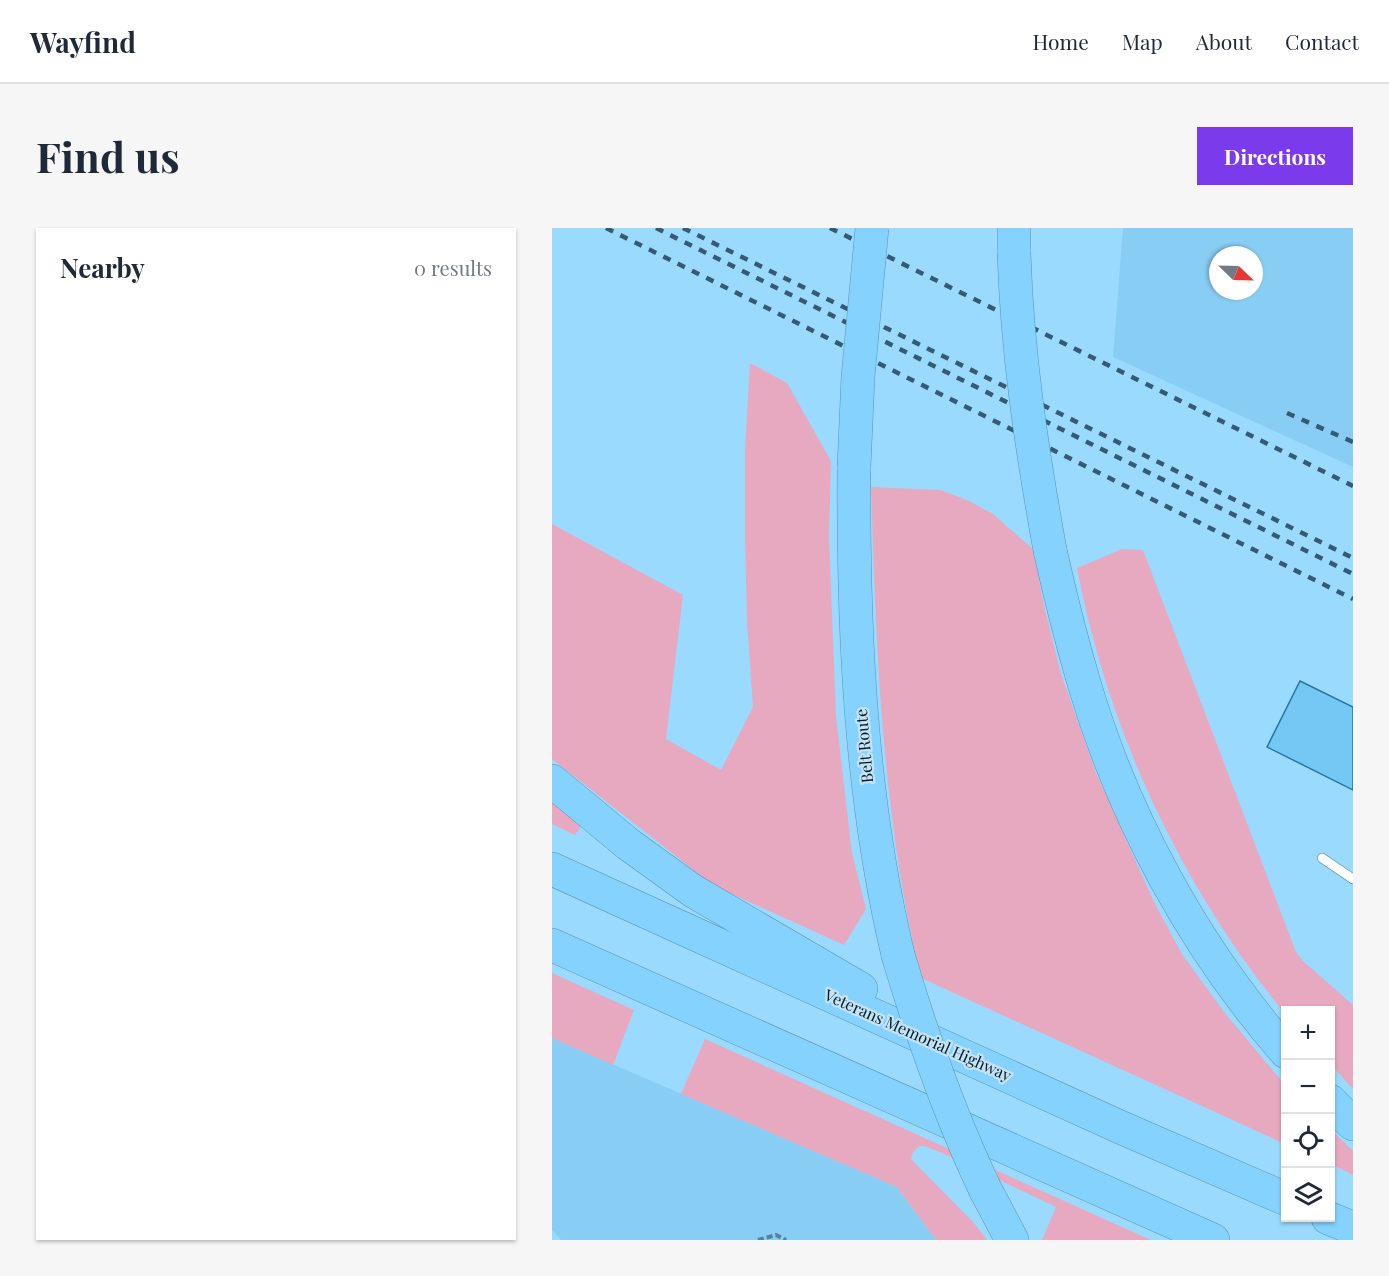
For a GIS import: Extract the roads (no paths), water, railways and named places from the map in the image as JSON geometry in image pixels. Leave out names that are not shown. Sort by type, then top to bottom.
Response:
[{"type":"highway","name":"Belt Route","points":[[872,228],[858,377],[854,467],[854,597],[865,764],[883,890],[898,955],[919,1024],[943,1094],[986,1190],[1012,1240]]},
{"type":"highway","points":[[1014,240],[1015,286],[1025,399],[1050,550],[1084,684],[1109,754],[1137,821],[1171,886],[1223,971],[1281,1046]]},
{"type":"highway","points":[[552,781],[628,844],[693,891],[842,978],[1120,1127]]},
{"type":"highway","name":"Veterans Memorial Highway","points":[[552,869],[1120,1127],[1281,1197]]},
{"type":"highway","points":[[552,945],[1214,1240]]},
{"type":"highway","points":[[1335,1106],[1353,1124]]},
{"type":"highway","points":[[1335,1221],[1353,1228]]},
{"type":"lane","points":[[1322,858],[1353,879]]},
{"type":"railway","points":[[606,228],[1353,599]]},
{"type":"railway","points":[[656,228],[1353,574]]},
{"type":"railway","points":[[683,228],[1353,558]]},
{"type":"railway","points":[[830,228],[1353,486]]},
{"type":"railway","points":[[1287,413],[1353,442]]}]
